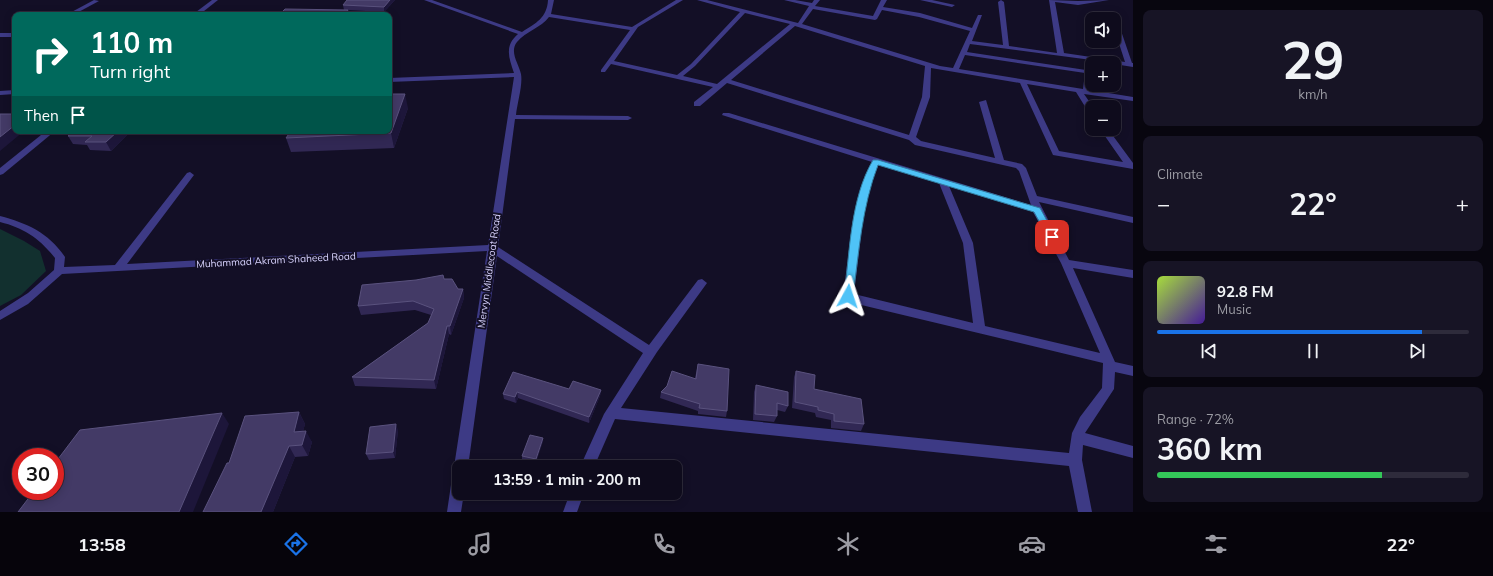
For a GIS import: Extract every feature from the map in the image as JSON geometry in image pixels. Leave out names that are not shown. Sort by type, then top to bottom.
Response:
[{"type":"street","points":[[199,12],[215,0]]},
{"type":"street","points":[[427,0],[523,34]]},
{"type":"street","points":[[392,80],[518,75],[511,51],[513,44],[523,34],[531,30],[548,15],[551,0]]},
{"type":"street","points":[[604,71],[633,30],[646,19],[680,0]]},
{"type":"street","points":[[704,0],[797,24],[928,65],[956,71],[1133,99]]},
{"type":"street","points":[[787,0],[872,19],[875,18],[884,0]]},
{"type":"street","points":[[697,104],[725,80],[797,24],[817,0]]},
{"type":"street","points":[[923,0],[952,5]]},
{"type":"street","points":[[1061,55],[1053,0],[1078,3],[1106,0]]},
{"type":"street","points":[[75,12],[96,1]]},
{"type":"street","points":[[1001,2],[1006,48]]},
{"type":"street","points":[[880,8],[920,15],[974,30]]},
{"type":"street","points":[[678,77],[693,66],[744,11]]},
{"type":"street","points":[[548,15],[633,30]]},
{"type":"street","points":[[956,71],[980,16]]},
{"type":"street","points":[[0,35],[12,35]]},
{"type":"street","points":[[1121,38],[1131,65],[1121,64]]},
{"type":"street","points":[[968,42],[1085,58]]},
{"type":"street","points":[[963,53],[1085,71]]},
{"type":"street","points":[[610,62],[718,86]]},
{"type":"street","points":[[912,138],[926,97],[928,65]]},
{"type":"street","name":"Mervyn Middlecoat Road","points":[[462,460],[518,75]]},
{"type":"street","points":[[725,80],[912,138],[918,142],[1019,166],[1023,170],[1037,210],[1066,263],[1110,363],[1108,389],[1085,421],[1077,437],[1075,460],[1085,512]]},
{"type":"street","points":[[1023,82],[1056,153],[1131,166]]},
{"type":"street","points":[[1085,83],[1082,91],[1087,100]]},
{"type":"street","points":[[0,93],[12,92]]},
{"type":"street","points":[[983,102],[1000,162]]},
{"type":"street","points":[[726,115],[1037,210]]},
{"type":"street","points":[[512,117],[628,118]]},
{"type":"street","points":[[0,172],[47,134]]},
{"type":"street","points":[[1109,136],[1131,166]]},
{"type":"street","points":[[876,162],[865,187],[858,219],[848,296],[852,299],[1110,363],[1133,371]]},
{"type":"street","points":[[118,268],[190,175]]},
{"type":"street","points":[[944,182],[968,243],[980,330]]},
{"type":"street","points":[[1033,198],[1133,220]]},
{"type":"street","points":[[0,220],[22,225],[36,231],[60,257],[59,271],[28,300],[0,316]]},
{"type":"street","points":[[492,248],[650,352]]},
{"type":"street","name":"Muhammad Akram Shaheed Road","points":[[59,271],[492,248]]},
{"type":"street","points":[[1066,263],[1133,274]]},
{"type":"street","points":[[590,460],[612,413],[650,352],[702,283]]},
{"type":"street","points":[[612,413],[1075,460]]},
{"type":"street","points":[[1077,437],[1133,452]]},
{"type":"street","points":[[454,512],[456,500]]},
{"type":"street","points":[[570,512],[574,500]]},
{"type":"green space","points":[[0,229],[40,251],[46,271],[21,295],[0,306]]},
{"type":"building","points":[[347,0],[390,0],[384,7],[343,5]]},
{"type":"building","points":[[285,9],[348,10],[347,12],[282,12]]},
{"type":"building","points":[[392,94],[405,94],[392,130]]},
{"type":"building","points":[[0,114],[12,114],[12,127],[0,137]]},
{"type":"building","points":[[70,134],[115,134],[106,142],[85,142],[92,136],[68,136]]},
{"type":"building","points":[[289,134],[370,134],[286,138]]},
{"type":"building","points":[[443,275],[444,279],[452,279],[458,289],[463,289],[450,326],[447,326],[434,380],[352,377],[428,323],[434,309],[413,301],[358,306],[362,285],[416,280]]},
{"type":"building","points":[[698,364],[729,369],[727,411],[699,408],[700,404],[661,392],[667,386],[672,371],[696,379]]},
{"type":"building","points":[[796,371],[815,375],[814,389],[861,399],[864,424],[834,421],[834,414],[818,410],[818,407],[795,402]]},
{"type":"building","points":[[513,372],[569,389],[573,381],[601,390],[589,417],[517,392],[515,397],[503,394]]},
{"type":"building","points":[[756,385],[788,392],[788,406],[777,403],[777,416],[755,414]]},
{"type":"building","points":[[299,412],[294,432],[306,431],[302,445],[289,446],[261,512],[203,512],[227,463],[229,463],[245,416]]},
{"type":"building","points":[[222,413],[179,512],[18,512],[27,500],[64,500],[64,451],[80,430]]},
{"type":"building","points":[[396,424],[393,452],[366,454],[370,427]]},
{"type":"building","points":[[530,435],[543,438],[536,459],[522,456]]},
{"type":"route","points":[[848,296],[858,219],[865,187],[876,162],[1037,210],[1052,237]]}]
